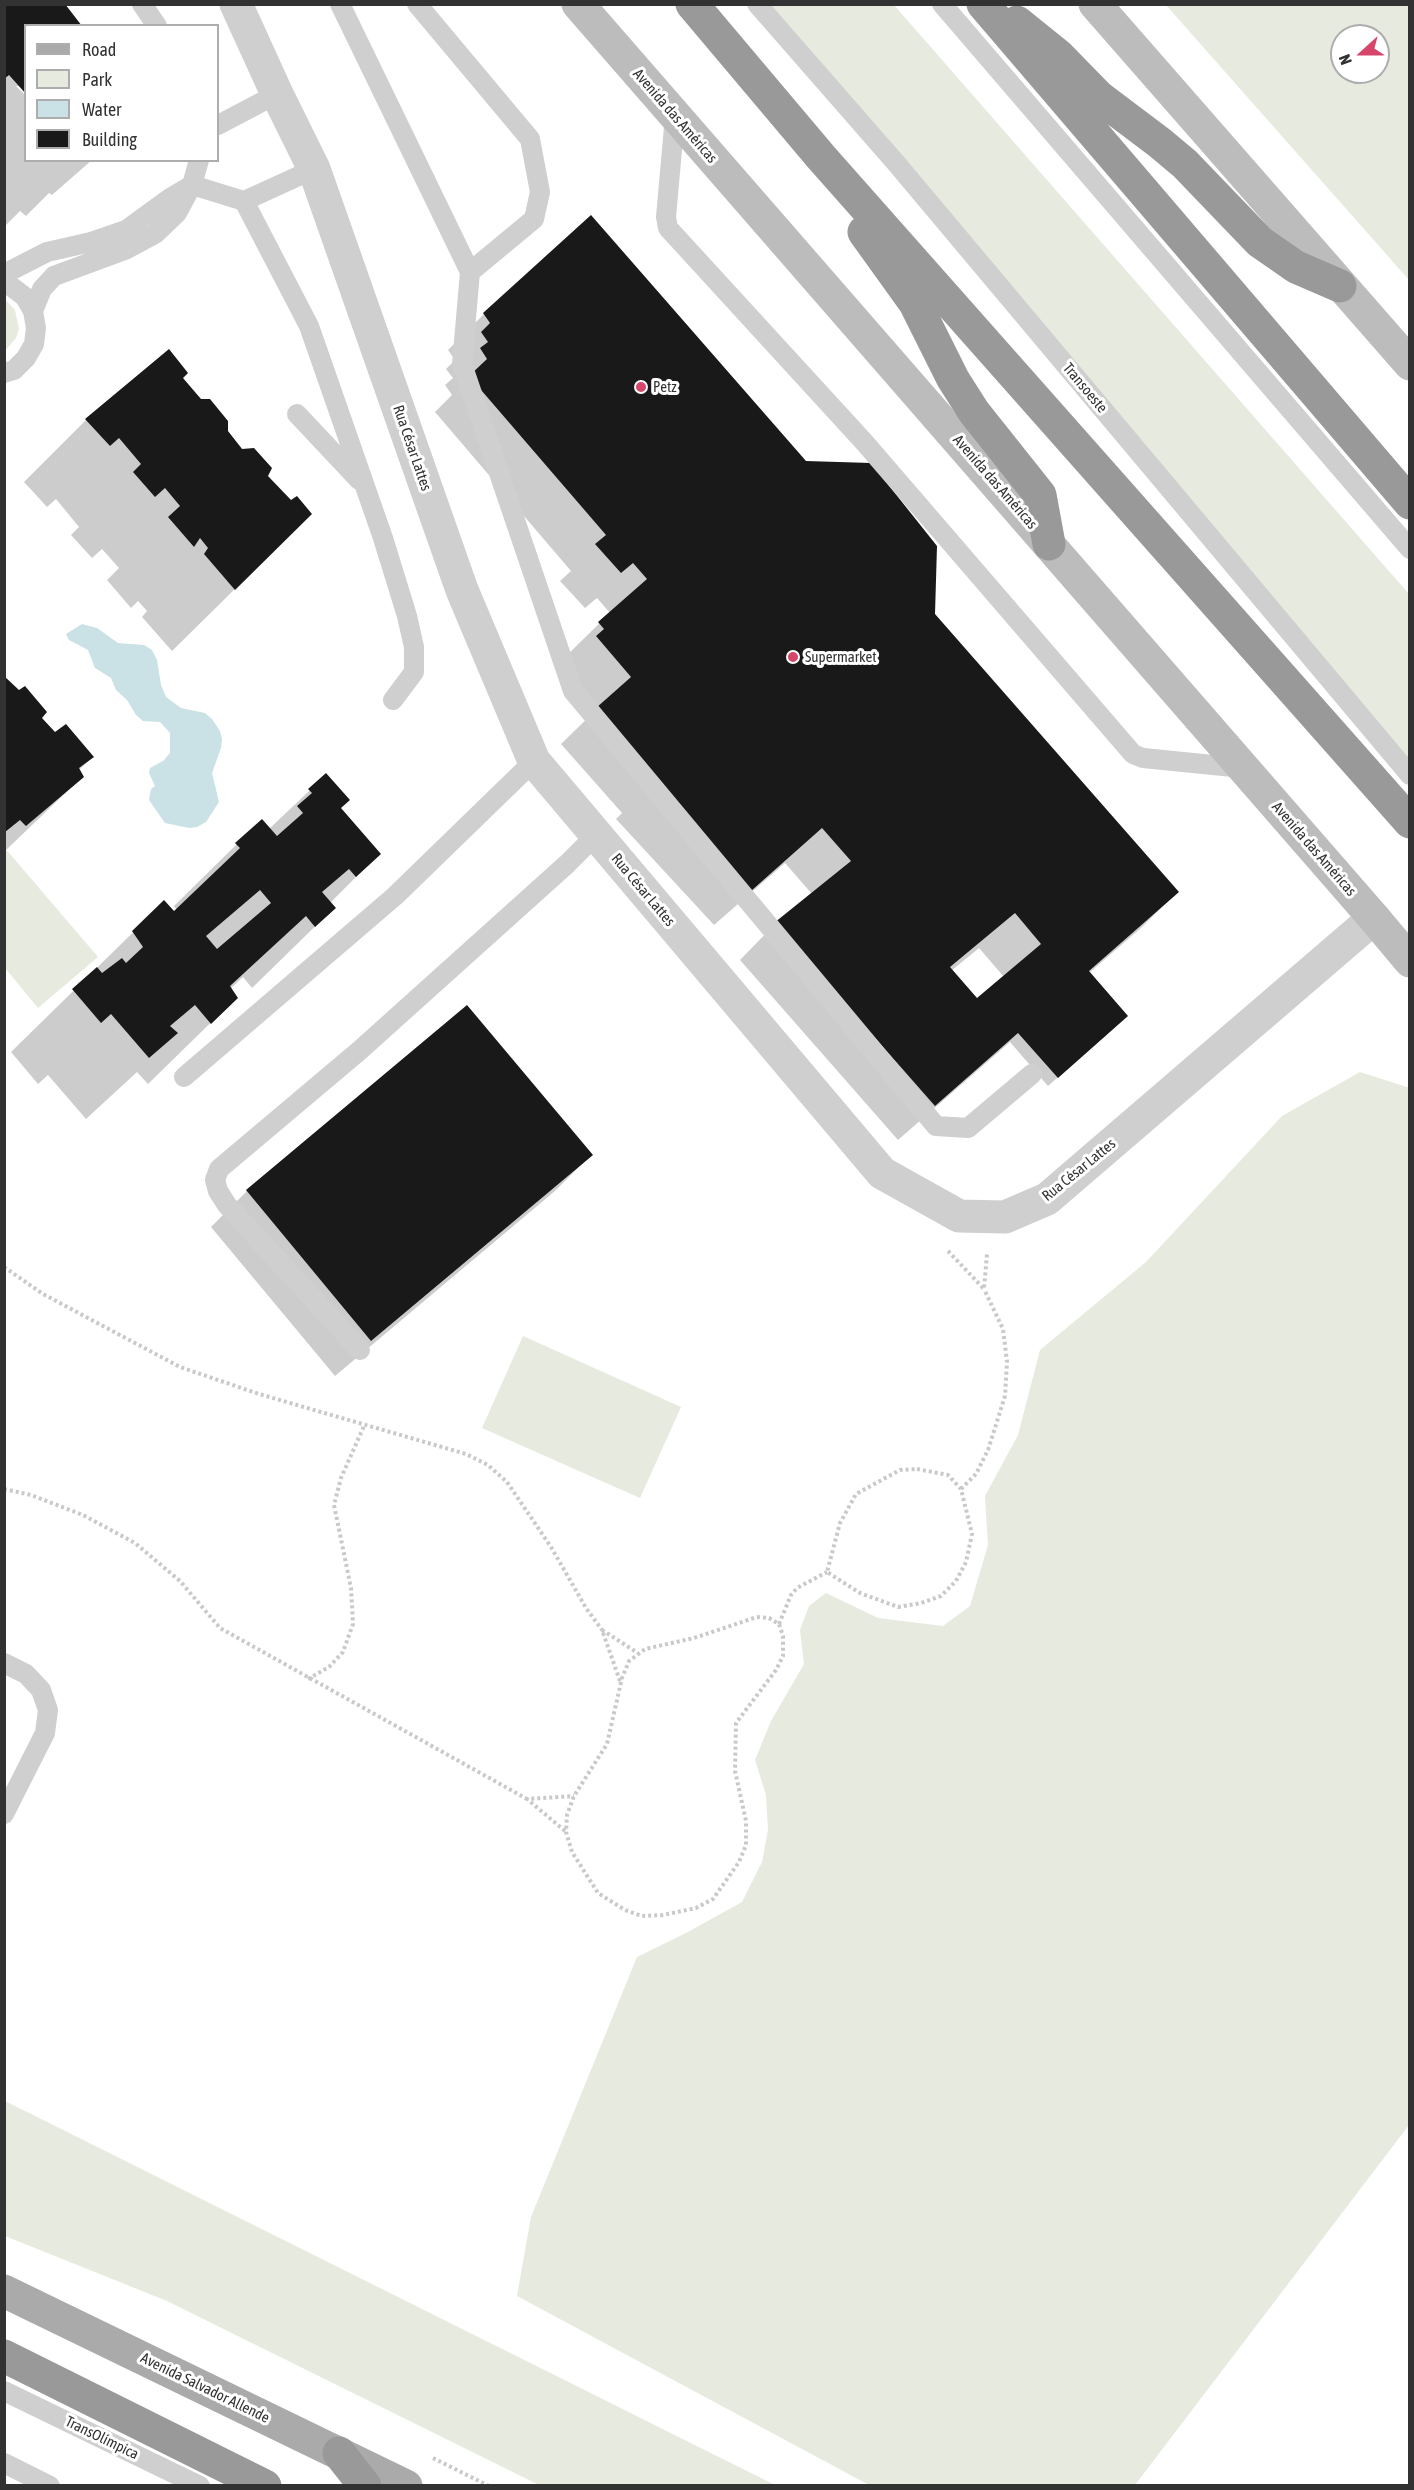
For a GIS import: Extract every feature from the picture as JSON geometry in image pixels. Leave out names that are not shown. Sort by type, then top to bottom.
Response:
[{"type":"highway","points":[[692,4],[821,157],[1410,822]]},
{"type":"highway","points":[[985,4],[1027,28],[1058,55],[1099,97],[1160,143],[1185,165],[1260,242],[1296,267],[1340,286]]},
{"type":"highway","points":[[985,4],[1410,503]]},
{"type":"highway","points":[[821,157],[871,243],[915,303],[953,379],[974,412],[1040,495],[1049,544]]},
{"type":"highway","points":[[4,2356],[266,2486]]},
{"type":"highway","points":[[339,2453],[365,2486]]},
{"type":"main road","name":"Avenida das Américas","points":[[578,4],[1410,962]]},
{"type":"main road","points":[[1095,4],[1410,364]]},
{"type":"main road","name":"Avenida Salvador Allende","points":[[4,2291],[406,2486]]},
{"type":"street","name":"Rua César Lattes","points":[[236,4],[314,169],[462,590],[534,761],[882,1173],[959,1216],[1005,1217],[1047,1199],[1374,918]]},
{"type":"lane","points":[[142,4],[156,24]]},
{"type":"lane","points":[[340,4],[470,272],[462,364],[573,691],[936,1126],[968,1128],[1032,1074]]},
{"type":"lane","points":[[417,4],[530,139],[540,192],[534,219],[470,272]]},
{"type":"lane","name":"Transoeste","points":[[758,4],[897,163],[1410,776]]},
{"type":"lane","points":[[942,4],[1410,549]]},
{"type":"lane","points":[[219,124],[277,94]]},
{"type":"lane","points":[[675,116],[666,217],[668,228],[865,443],[1133,754],[1143,758],[1243,768]]},
{"type":"lane","points":[[33,311],[42,290],[54,276],[128,249],[155,234],[177,213],[192,185],[198,162]]},
{"type":"lane","points":[[192,185],[244,201],[314,169]]},
{"type":"lane","points":[[4,274],[47,252],[91,242],[126,230],[192,185]]},
{"type":"lane","points":[[244,201],[309,326],[318,378],[365,487],[407,616],[414,646],[414,672],[393,700]]},
{"type":"lane","points":[[4,284],[25,297],[33,311],[36,328],[34,344],[26,358],[14,370],[4,374]]},
{"type":"lane","points":[[297,414],[365,487]]},
{"type":"lane","points":[[184,1077],[395,896],[534,761]]},
{"type":"lane","points":[[360,1350],[227,1205],[218,1191],[215,1180],[219,1168],[359,1052],[597,835]]},
{"type":"lane","points":[[4,1663],[26,1674],[41,1690],[48,1710],[45,1733],[4,1814]]},
{"type":"lane","name":"TransOlímpica","points":[[4,2391],[200,2486]]},
{"type":"lane","points":[[4,2463],[50,2486]]},
{"type":"path","points":[[943,1246],[984,1289],[1003,1329],[1007,1362],[1005,1396],[988,1450],[976,1474],[961,1489]]},
{"type":"path","points":[[984,1289],[988,1246]]},
{"type":"path","points":[[4,1267],[43,1294],[180,1367],[364,1426],[466,1454],[488,1465],[507,1482],[551,1547],[586,1608],[602,1630],[621,1682]]},
{"type":"path","points":[[308,1679],[329,1667],[343,1652],[353,1624],[351,1588],[334,1505],[341,1478],[364,1426]]},
{"type":"path","points":[[779,1624],[791,1595],[797,1588],[827,1572],[840,1523],[856,1494],[900,1470],[933,1471],[948,1475],[961,1489],[972,1534],[966,1562],[956,1581],[941,1596],[921,1603],[898,1607],[860,1593],[827,1572]]},
{"type":"path","points":[[4,1489],[31,1495],[83,1515],[135,1543],[180,1581],[220,1628],[527,1799],[566,1832]]},
{"type":"path","points":[[757,1617],[769,1618],[779,1624],[783,1636],[783,1656],[776,1670],[736,1723],[735,1771],[746,1821],[746,1845],[739,1863],[713,1899],[696,1908],[663,1915],[642,1916],[625,1910],[598,1893],[573,1852],[566,1832],[567,1815],[574,1796],[607,1744],[621,1682],[629,1661],[645,1649],[694,1638],[757,1617]]},
{"type":"path","points":[[602,1630],[638,1653]]},
{"type":"path","points":[[527,1799],[574,1796]]},
{"type":"green space","points":[[763,5],[894,5],[1409,594],[1409,765]]},
{"type":"green space","points":[[1166,5],[1409,5],[1409,280]]},
{"type":"green space","points":[[5,299],[15,310],[19,329],[16,338],[5,351]]},
{"type":"green space","points":[[4,847],[98,957],[38,1008],[5,968]]},
{"type":"green space","points":[[1360,1072],[1410,1088],[1409,2125],[1135,2485],[869,2485],[517,2296],[531,2217],[637,1957],[742,1902],[762,1862],[768,1830],[766,1795],[755,1760],[771,1721],[804,1664],[800,1630],[809,1606],[826,1593],[878,1618],[943,1626],[970,1606],[988,1545],[985,1496],[1018,1435],[1040,1350],[1146,1262],[1282,1116]]},
{"type":"green space","points":[[523,1336],[681,1407],[640,1498],[482,1428]]},
{"type":"green space","points":[[5,2101],[775,2485],[539,2485],[167,2301],[5,2236]]},
{"type":"water","points":[[82,624],[97,628],[118,643],[144,645],[152,650],[157,660],[161,685],[166,697],[181,708],[205,713],[220,731],[221,748],[212,773],[219,802],[206,822],[189,828],[165,823],[149,800],[151,789],[155,786],[149,773],[150,768],[163,761],[170,753],[170,733],[160,722],[143,721],[136,715],[127,700],[116,690],[111,678],[95,668],[88,650],[69,640],[66,634]]},
{"type":"building","points":[[4,4],[65,4],[80,24],[24,24],[24,92],[9,75],[4,79]]},
{"type":"building","name":"Supermarket","points":[[591,215],[806,461],[871,463],[937,546],[935,614],[1179,892],[1089,971],[1128,1016],[1058,1078],[1018,1033],[935,1106],[774,923],[851,861],[822,828],[751,891],[596,708],[631,677],[596,636],[604,629],[598,622],[647,579],[633,563],[621,573],[595,544],[606,535],[469,376],[487,359],[480,348],[488,342],[481,332],[490,323],[483,313]],"holes":[[[1015,913],[1041,944],[977,998],[950,967]]]},
{"type":"building","points":[[169,349],[188,373],[183,378],[201,399],[210,399],[228,421],[228,431],[242,449],[254,448],[272,468],[268,476],[291,500],[297,496],[312,514],[235,590],[204,554],[208,548],[200,538],[194,547],[168,517],[180,506],[165,488],[155,497],[133,472],[141,464],[119,438],[110,446],[85,419]]},
{"type":"building","points":[[4,676],[19,690],[25,686],[47,712],[42,718],[55,732],[66,724],[94,757],[79,768],[84,777],[26,826],[20,820],[5,832]]},
{"type":"building","points":[[326,773],[350,800],[341,808],[381,854],[356,877],[349,869],[322,892],[336,908],[315,927],[306,916],[230,986],[238,998],[211,1024],[195,1005],[170,1026],[178,1033],[149,1058],[111,1014],[101,1023],[72,989],[97,967],[102,973],[122,958],[126,963],[143,947],[132,931],[164,900],[174,911],[240,848],[235,843],[262,819],[277,836],[303,813],[297,806],[312,793],[308,789]],"holes":[[[260,890],[271,903],[217,949],[206,936]]]},
{"type":"building","points":[[467,1005],[593,1155],[371,1341],[246,1190]]},
{"type":"place","name":"Petz","points":[[641,387]]},
{"type":"place","name":"Supermarket","points":[[793,657]]}]
